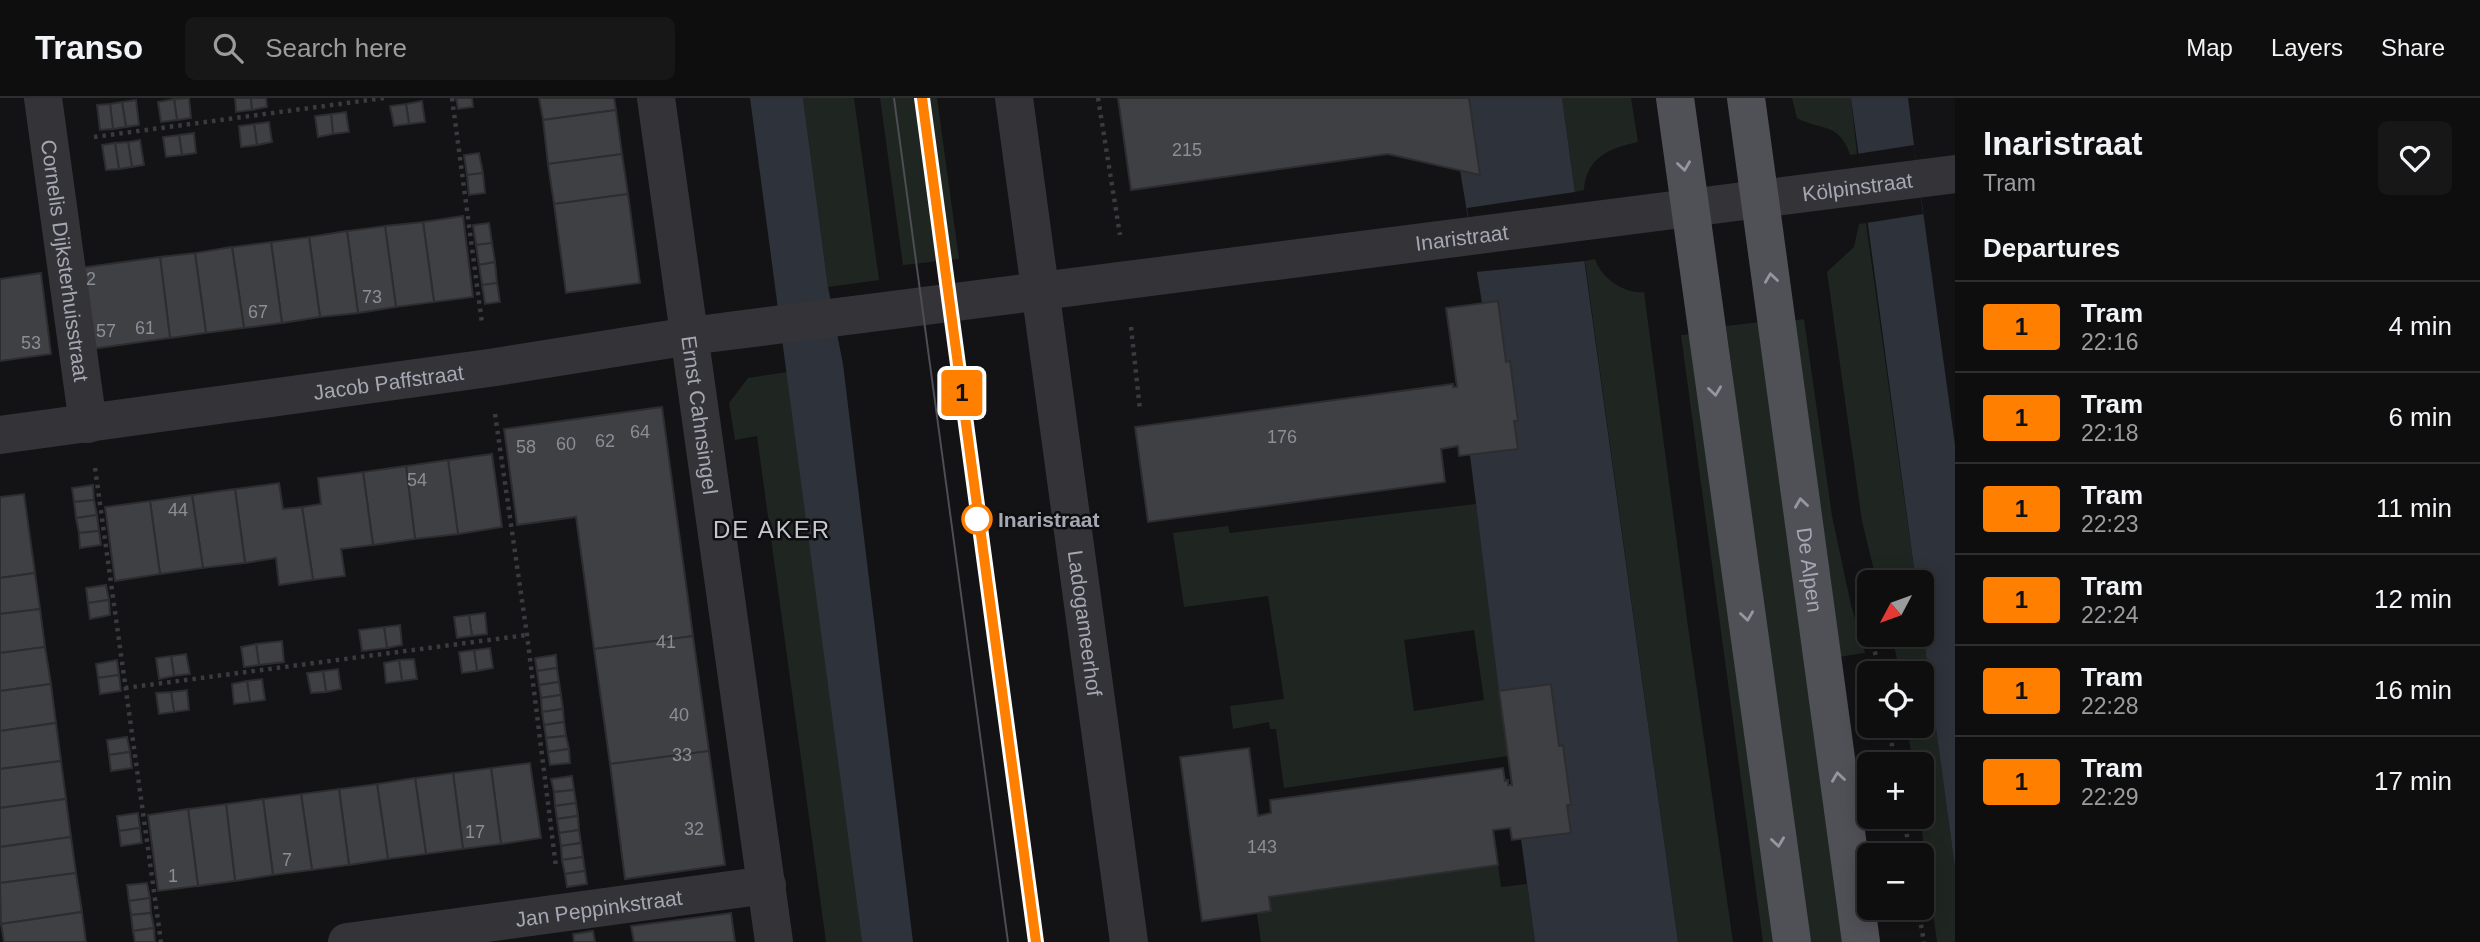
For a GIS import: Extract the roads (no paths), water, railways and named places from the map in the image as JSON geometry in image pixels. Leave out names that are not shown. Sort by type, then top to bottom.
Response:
[{"type":"main road","points":[[1675,98],[1792,942]]},
{"type":"main road","name":"De Alpen","points":[[1746,98],[1861,942]]},
{"type":"street","name":"Cornelis Dijksterhuisstraat","points":[[43,98],[88,424]]},
{"type":"street","name":"Ernst Cahnsingel","points":[[656,98],[774,942]]},
{"type":"street","name":"Ladogameerhof","points":[[1014,98],[1129,942]]},
{"type":"street","name":"Kölpinstraat","points":[[1760,198],[1941,176]]},
{"type":"street","points":[[1690,208],[1760,198]]},
{"type":"street","name":"Inaristraat","points":[[776,324],[1690,208]]},
{"type":"street","name":"Jacob Paffstraat","points":[[0,435],[489,368],[776,324]]},
{"type":"street","name":"Jan Peppinkstraat","points":[[347,942],[767,885]]},
{"type":"tram line","points":[[894,98],[1008,942]]},
{"type":"tram line","points":[[922,98],[1036,942]]},
{"type":"tram line","name":"1","points":[[922,98],[1036,942]]},
{"type":"place","name":"Inaristraat","points":[[977,519]]},
{"type":"district","name":"DE AKER","points":[[772,529]]}]
